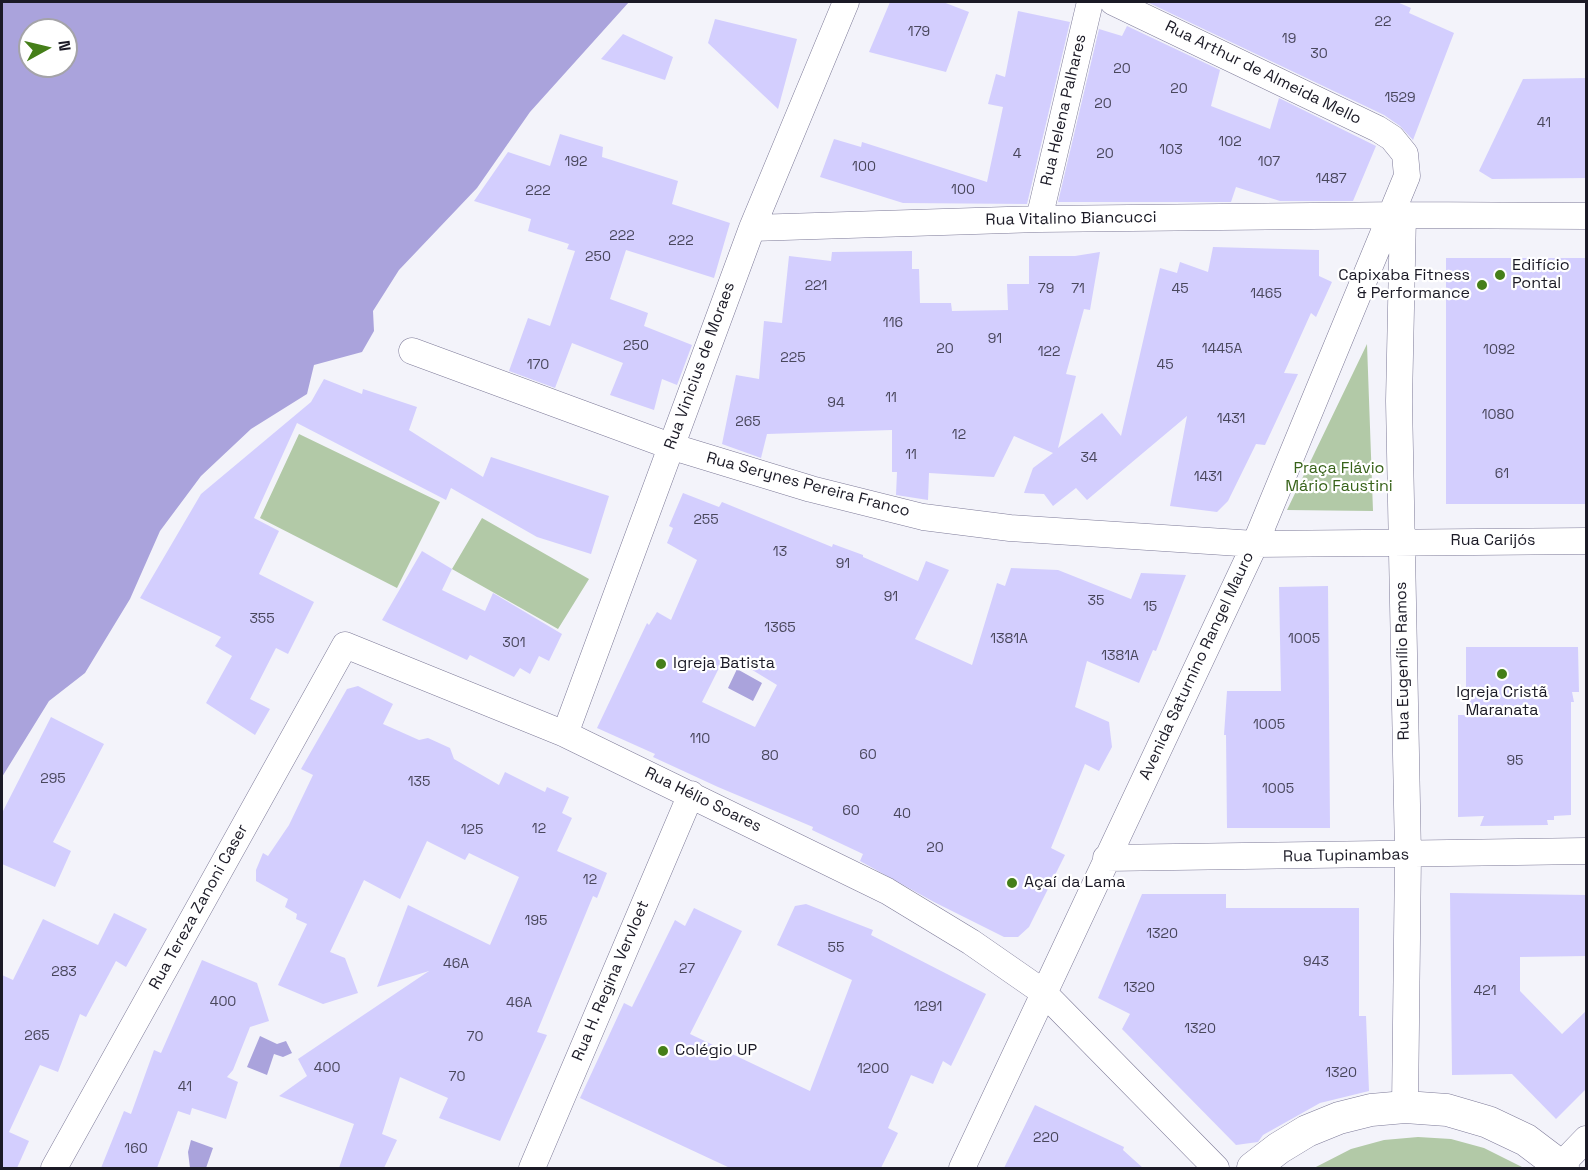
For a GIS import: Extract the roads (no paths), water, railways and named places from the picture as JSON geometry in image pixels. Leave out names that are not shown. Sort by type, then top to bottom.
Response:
[{"type":"street","name":"Rua Vinicius de Moraes","points":[[564,734],[752,228],[846,2]]},
{"type":"street","name":"Rua Helena Palhares","points":[[1039,219],[1090,2]]},
{"type":"street","name":"Rua Arthur de Almeida Mello","points":[[1113,2],[1378,129],[1392,138],[1405,154]]},
{"type":"street","name":"Avenida Saturnino Rangel Mauro","points":[[962,1168],[1255,544],[1397,215],[1407,176],[1405,154]]},
{"type":"street","name":"Rua Vitalino Biancucci","points":[[752,228],[1039,219],[1397,215],[1587,216]]},
{"type":"street","name":"Rua Eugenílio Ramos","points":[[1397,215],[1400,542],[1407,855],[1405,1107]]},
{"type":"street","name":"Rua Serynes Pereira Franco","points":[[412,351],[670,446],[811,489],[923,517],[1070,533],[1255,544],[1400,542]]},
{"type":"street","name":"Rua Carijós","points":[[1400,542],[1587,541]]},
{"type":"street","name":"Rua Hélio Soares","points":[[345,645],[564,734],[887,891],[971,942],[1043,992],[1216,1168]]},
{"type":"street","name":"Rua Tereza Zanoni Caser","points":[[54,1168],[345,645]]},
{"type":"street","name":"Rua H. Regina Vervloet","points":[[532,1168],[691,794]]},
{"type":"street","name":"Rua Tupinambas","points":[[1106,858],[1587,851]]},
{"type":"street","points":[[1253,1168],[1298,1137],[1339,1118],[1371,1110],[1405,1107],[1447,1110],[1488,1122],[1526,1140],[1561,1167],[1587,1139]]},
{"type":"place","name":"Edifício Pontal","points":[[1500,275]]},
{"type":"place","name":"Capixaba Fitness & Performance","points":[[1482,285]]},
{"type":"place","name":"Igreja Batista","points":[[661,664]]},
{"type":"place","name":"Igreja Cristã Maranata","points":[[1502,674]]},
{"type":"place","name":"Açaí da Lama","points":[[1012,883]]},
{"type":"place","name":"Colégio UP","points":[[663,1051]]},
{"type":"park label","name":"Praça Flávio Mário Faustini","points":[[1339,478]]}]
